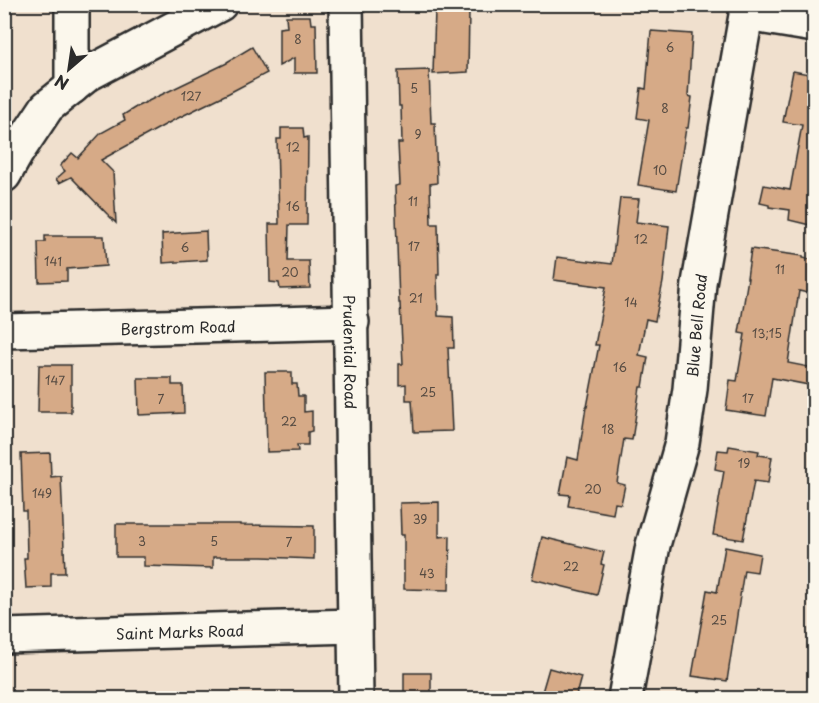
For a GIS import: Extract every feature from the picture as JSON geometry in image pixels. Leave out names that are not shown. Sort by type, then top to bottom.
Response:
[{"type":"street","points":[[72,4],[72,87]]},
{"type":"street","points":[[4,175],[46,107],[88,74],[220,4]]},
{"type":"street","name":"Prudential Road","points":[[346,4],[356,699]]},
{"type":"street","points":[[747,9],[814,25]]},
{"type":"street","name":"Blue Bell Road","points":[[625,699],[653,545],[682,443],[690,389],[699,283],[747,9]]},
{"type":"street","name":"Bergstrom Road","points":[[4,331],[351,322]]},
{"type":"street","name":"Saint Marks Road","points":[[4,636],[354,626]]},
{"type":"building","points":[[435,10],[469,11],[468,72],[433,74]]},
{"type":"building","points":[[286,16],[310,16],[311,24],[316,24],[317,73],[294,73],[294,58],[279,66],[279,28],[287,27]]},
{"type":"building","points":[[651,31],[692,34],[688,96],[692,97],[676,191],[638,185],[649,120],[637,118],[641,88],[646,89]]},
{"type":"building","points":[[252,47],[267,73],[101,160],[113,172],[116,223],[71,177],[59,183],[56,179],[65,171],[60,166],[72,153],[78,158],[101,133],[125,120],[123,115],[227,63]]},
{"type":"building","points":[[429,70],[431,123],[435,123],[437,183],[430,184],[431,224],[438,224],[438,316],[453,317],[454,348],[448,348],[452,431],[414,432],[412,400],[406,400],[406,384],[399,385],[399,364],[403,364],[395,186],[400,185],[398,143],[402,143],[398,71]]},
{"type":"building","points":[[793,71],[814,75],[814,201],[810,225],[789,220],[790,210],[769,207],[769,205],[760,203],[764,185],[790,190],[802,125],[783,122]]},
{"type":"building","points":[[281,128],[303,128],[304,138],[308,137],[307,225],[289,225],[288,261],[309,261],[310,288],[280,289],[279,283],[270,282],[269,224],[279,224],[277,139],[281,139]]},
{"type":"building","points":[[620,198],[639,199],[636,222],[669,226],[663,282],[655,321],[646,319],[639,355],[648,357],[643,387],[640,387],[632,440],[624,439],[617,483],[625,485],[621,504],[615,503],[613,514],[568,506],[570,495],[560,494],[567,457],[578,460],[599,345],[595,345],[606,287],[554,280],[557,257],[612,264]]},
{"type":"building","points":[[206,231],[207,260],[163,263],[162,234]]},
{"type":"building","points":[[45,236],[104,236],[106,266],[67,269],[67,281],[39,282],[38,242],[45,242]]},
{"type":"building","points":[[751,249],[803,256],[803,258],[812,260],[808,293],[799,291],[788,363],[814,368],[814,386],[772,378],[766,416],[726,410],[730,380],[737,381],[745,334],[739,333]]},
{"type":"building","points":[[39,365],[71,365],[71,412],[38,412]]},
{"type":"building","points":[[265,372],[292,372],[292,384],[297,384],[298,396],[304,396],[304,412],[312,411],[312,431],[308,432],[308,445],[297,445],[298,451],[267,452]]},
{"type":"building","points":[[138,378],[172,378],[172,385],[183,385],[184,413],[139,415]]},
{"type":"building","points":[[729,446],[759,451],[758,455],[772,457],[768,483],[754,481],[743,540],[713,535],[724,471],[715,469],[718,450],[728,451]]},
{"type":"building","points":[[50,453],[51,477],[61,476],[65,573],[51,573],[51,587],[26,588],[24,558],[27,558],[26,511],[23,511],[21,454]]},
{"type":"building","points":[[439,502],[439,537],[450,536],[449,590],[404,589],[404,535],[401,535],[400,503]]},
{"type":"building","points":[[116,524],[314,526],[314,559],[213,557],[213,568],[144,566],[144,557],[116,557]]},
{"type":"building","points":[[542,537],[604,552],[601,564],[604,565],[597,595],[532,579]]},
{"type":"building","points":[[725,547],[760,554],[757,572],[744,570],[727,681],[692,676],[707,590],[717,592]]},
{"type":"building","points":[[549,668],[581,677],[575,699],[540,699]]},
{"type":"building","points":[[404,673],[431,673],[431,699],[404,699]]}]
